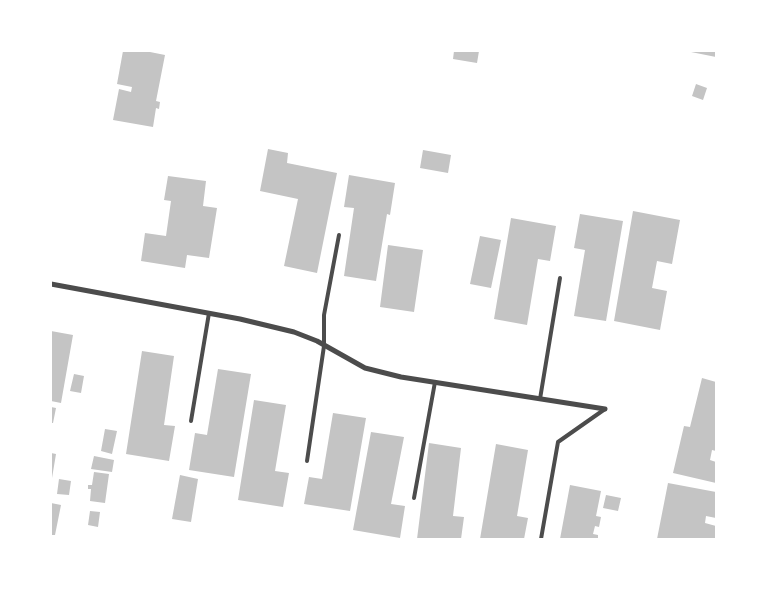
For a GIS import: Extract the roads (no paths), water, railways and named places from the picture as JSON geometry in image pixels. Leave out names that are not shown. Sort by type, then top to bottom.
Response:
[{"type":"street","points":[[51,284],[209,313],[294,332],[365,368],[401,377],[606,409]]},
{"type":"lane","points":[[307,461],[324,346],[324,315],[339,235]]},
{"type":"lane","points":[[540,399],[560,278]]},
{"type":"lane","points":[[191,421],[209,313]]},
{"type":"lane","points":[[414,498],[435,382]]},
{"type":"lane","points":[[541,539],[558,442],[606,409]]}]
